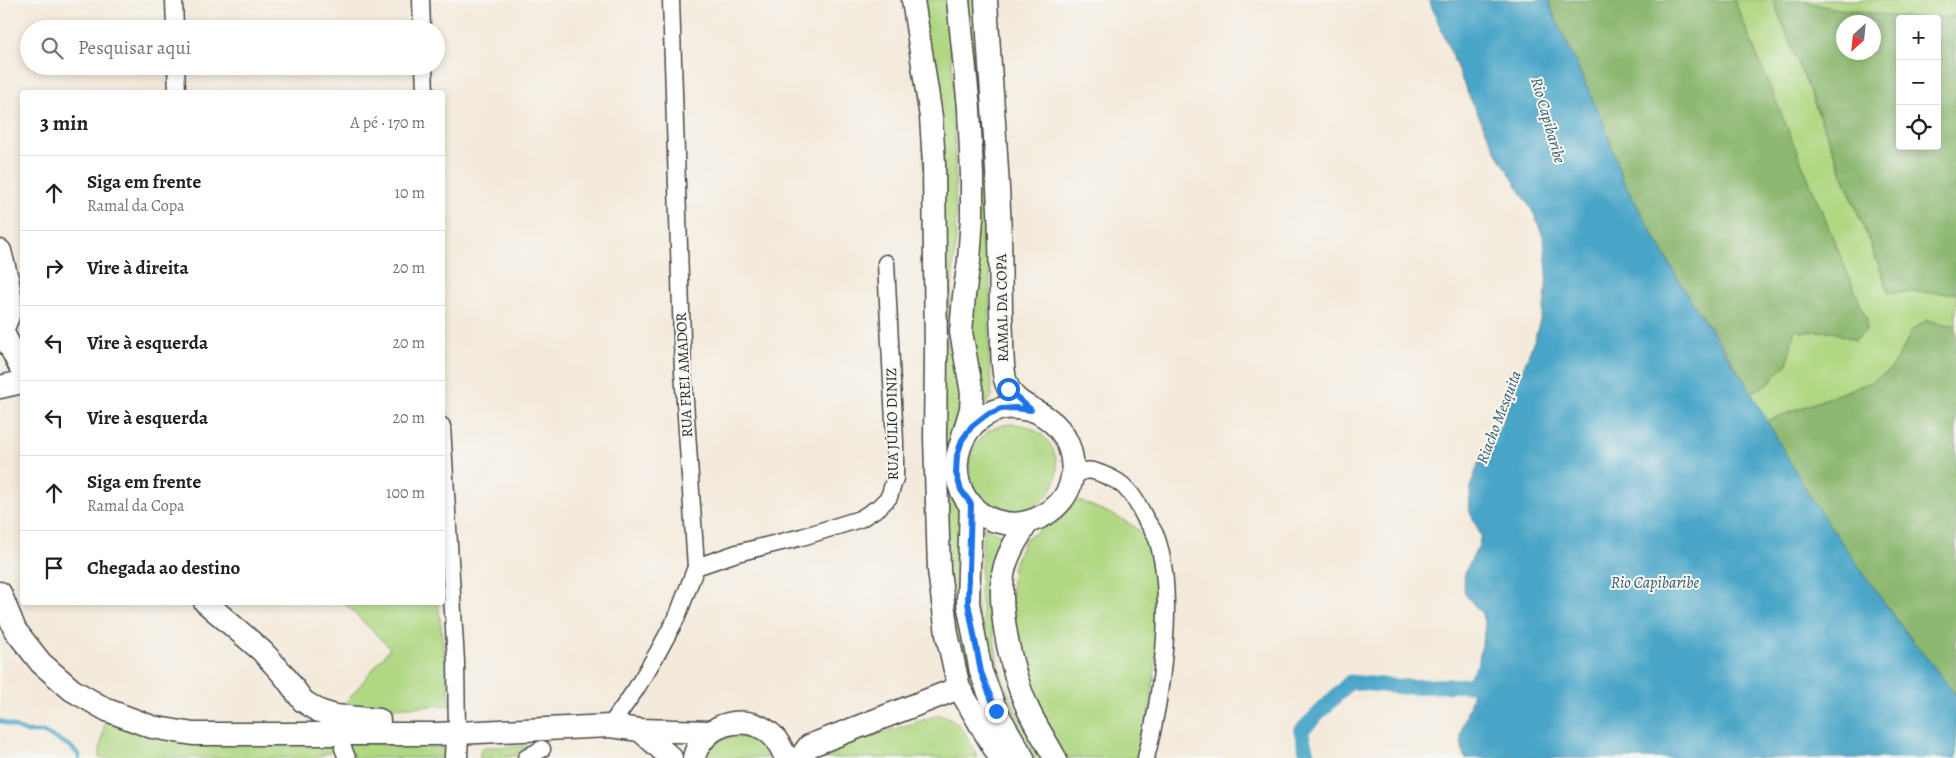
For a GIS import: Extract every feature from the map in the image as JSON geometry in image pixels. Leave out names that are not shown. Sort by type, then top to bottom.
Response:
[{"type":"street","points":[[174,0],[175,20]]},
{"type":"street","points":[[421,0],[422,20]]},
{"type":"street","name":"RUA FREI AMADOR","points":[[610,726],[636,689],[658,652],[677,617],[696,568],[683,371],[671,0]]},
{"type":"street","points":[[913,0],[931,117],[934,162],[946,474],[939,570],[947,634],[959,688],[1000,758]]},
{"type":"street","name":"RAMAL DA COPA","points":[[958,0],[969,108],[972,209],[969,261],[961,332],[972,393],[971,409],[962,440]]},
{"type":"street","name":"RAMAL DA COPA","points":[[986,0],[999,192],[1003,367],[1008,389],[1031,410],[1047,418],[1060,429],[1068,444],[1072,461],[1072,478],[1066,494],[1056,507],[1042,517],[1026,523]]},
{"type":"street","points":[[176,75],[177,90]]},
{"type":"street","points":[[424,75],[425,90]]},
{"type":"street","points":[[0,251],[11,301],[9,318],[1,329],[20,366]]},
{"type":"street","name":"RUA JÚLIO DINIZ","points":[[696,568],[737,553],[802,537],[860,519],[879,507],[889,497],[895,478],[895,460],[886,263]]},
{"type":"street","points":[[0,387],[20,382]]},
{"type":"street","points":[[946,474],[957,456],[962,440],[972,426],[986,415],[1008,408],[1031,410]]},
{"type":"street","points":[[1072,478],[1080,471],[1090,469],[1115,480],[1135,499],[1157,537],[1164,575],[1164,647],[1155,725],[1146,758]]},
{"type":"street","points":[[946,474],[982,514],[996,521],[1011,524],[1026,523]]},
{"type":"street","points":[[445,477],[456,662],[446,733],[456,758]]},
{"type":"street","points":[[971,504],[968,603],[981,672],[996,711],[1023,758]]},
{"type":"street","points":[[1026,523],[1010,553],[1003,576],[1003,610],[1011,662],[1028,708],[1055,758]]},
{"type":"street","points":[[0,593],[15,630],[41,663],[72,690],[107,710],[152,726],[193,734],[446,733],[610,726],[640,730],[710,732]]},
{"type":"street","points":[[208,605],[262,651],[283,674],[303,701],[319,711],[335,716],[375,719],[446,733]]},
{"type":"street","points":[[694,758],[700,744],[710,732],[725,724],[741,722],[756,725],[805,752],[959,688]]},
{"type":"street","points":[[300,733],[303,701]]},
{"type":"street","points":[[640,730],[671,758]]},
{"type":"street","points":[[770,733],[781,746],[786,758]]},
{"type":"street","points":[[526,758],[542,749]]},
{"type":"green space","points":[[916,0],[947,0],[954,95],[956,242],[946,338],[961,383],[963,420],[948,447],[949,488],[965,507],[992,727],[974,702],[956,644],[943,564]]},
{"type":"green space","points":[[966,0],[976,0],[990,273],[989,352],[992,397],[986,404],[971,356]]},
{"type":"green space","points":[[1549,0],[1734,0],[1867,320],[1866,330],[1855,340],[1830,331],[1801,332],[1795,329],[1787,365],[1778,372],[1768,385],[1751,392],[1720,342],[1689,298],[1623,181],[1604,124],[1553,13]]},
{"type":"green space","points":[[1734,0],[1773,0],[1889,292],[1956,293],[1956,323],[1949,325],[1927,320],[1911,331],[1890,370],[1871,382],[1766,421],[1751,392],[1768,385],[1786,365],[1795,328],[1801,332],[1830,331],[1855,340],[1867,320]]},
{"type":"green space","points":[[1773,0],[1803,0],[1820,6],[1896,16],[1896,150],[1941,150],[1941,17],[1956,16],[1956,293],[1890,292]]},
{"type":"green space","points":[[1803,0],[1956,0],[1956,16],[1941,18],[1941,15],[1896,15],[1896,17],[1818,5]]},
{"type":"green space","points":[[1927,320],[1949,325],[1956,323],[1956,695],[1844,548],[1804,488],[1766,421],[1871,382],[1890,370],[1911,331]]},
{"type":"green space","points":[[1013,424],[1030,427],[1038,431],[1050,443],[1054,451],[1057,468],[1054,485],[1050,493],[1038,505],[1030,509],[1013,512],[996,509],[988,505],[976,493],[972,485],[969,468],[972,451],[976,443],[988,431],[996,427]]},
{"type":"green space","points":[[1074,499],[1124,520],[1148,539],[1154,552],[1158,571],[1159,621],[1149,715],[1139,758],[1066,758],[1023,678],[1011,599],[1013,567],[1025,539],[1036,533]]},
{"type":"green space","points":[[983,527],[1007,537],[991,562],[990,611],[998,667],[1016,711],[1043,758],[1033,758],[1003,702],[985,640],[980,592]]},
{"type":"green space","points":[[346,605],[438,605],[451,705],[340,710],[390,648]]},
{"type":"green space","points":[[939,715],[953,720],[959,725],[968,737],[978,758],[810,758],[819,753]]},
{"type":"green space","points":[[105,719],[333,741],[336,750],[315,758],[99,758]]},
{"type":"green space","points":[[736,736],[756,742],[769,758],[704,758],[709,749],[717,742]]},
{"type":"green space","points":[[348,742],[451,748],[451,758],[354,758]]},
{"type":"green space","points":[[540,746],[518,755],[479,758],[481,749],[484,747]]},
{"type":"water","name":"Rio Capibaribe","points":[[1429,0],[1549,0],[1553,13],[1604,124],[1623,181],[1689,298],[1745,382],[1810,497],[1897,621],[1956,695],[1956,758],[1465,758],[1461,740],[1463,725],[1472,695],[1485,626],[1482,614],[1465,594],[1463,583],[1466,570],[1478,547],[1481,536],[1469,510],[1471,485],[1479,461],[1501,425],[1535,338],[1545,302],[1547,270],[1544,238],[1533,212],[1497,153],[1467,92]]},
{"type":"waterway","name":"Riacho Mesquita","points":[[1308,758],[1301,731],[1350,682],[1403,687],[1470,685],[1475,681],[1486,664]]},
{"type":"waterway","points":[[0,721],[27,732],[43,732],[70,746],[79,755],[79,758]]},
{"type":"route","points":[[996,711],[981,672],[968,603],[971,504],[961,490],[956,473],[957,456],[962,440],[972,426],[986,415],[1001,409],[1031,410],[1008,389]]}]
